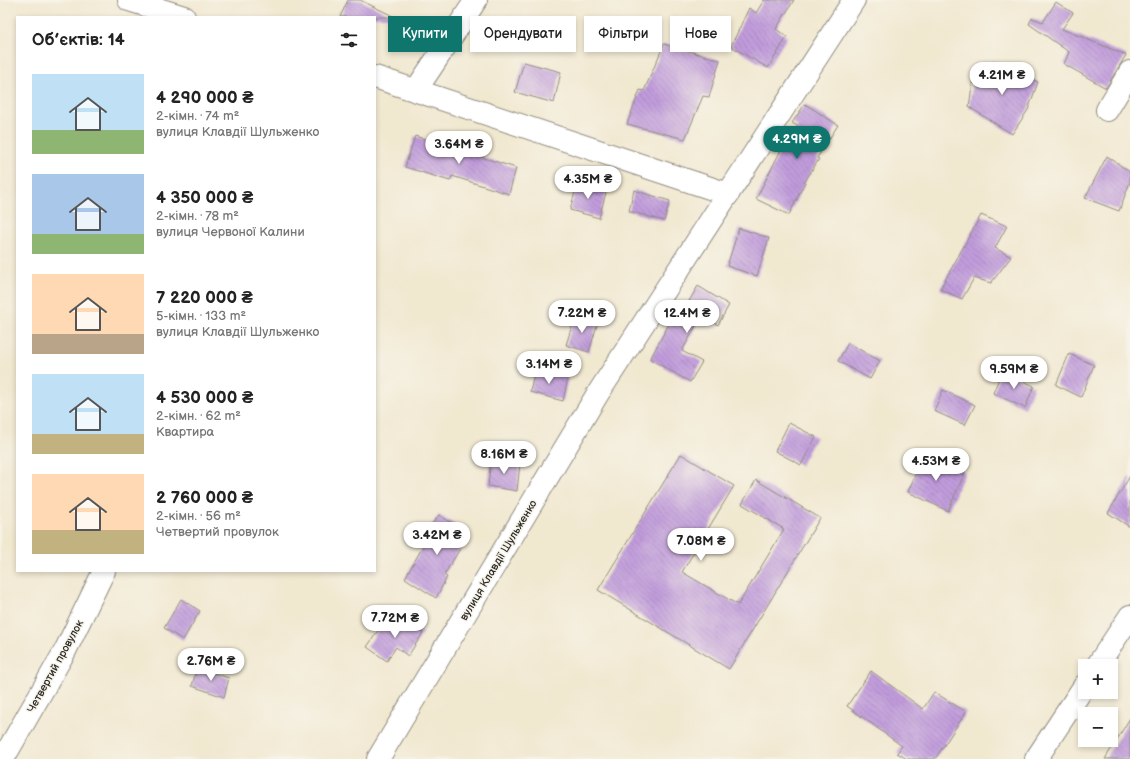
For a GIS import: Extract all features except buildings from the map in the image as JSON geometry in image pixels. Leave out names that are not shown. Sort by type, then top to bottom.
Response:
[{"type":"street","points":[[129,0],[181,16]]},
{"type":"street","points":[[416,90],[476,0]]},
{"type":"street","name":"вулиця Клавдії Шульженко","points":[[378,759],[598,395],[854,0]]},
{"type":"street","points":[[1107,110],[1130,72]]},
{"type":"street","points":[[376,77],[728,194]]},
{"type":"street","name":"Четвертий провулок","points":[[3,759],[65,651],[104,572]]},
{"type":"street","points":[[1102,659],[1130,616]]},
{"type":"street","points":[[1036,759],[1078,695]]}]
